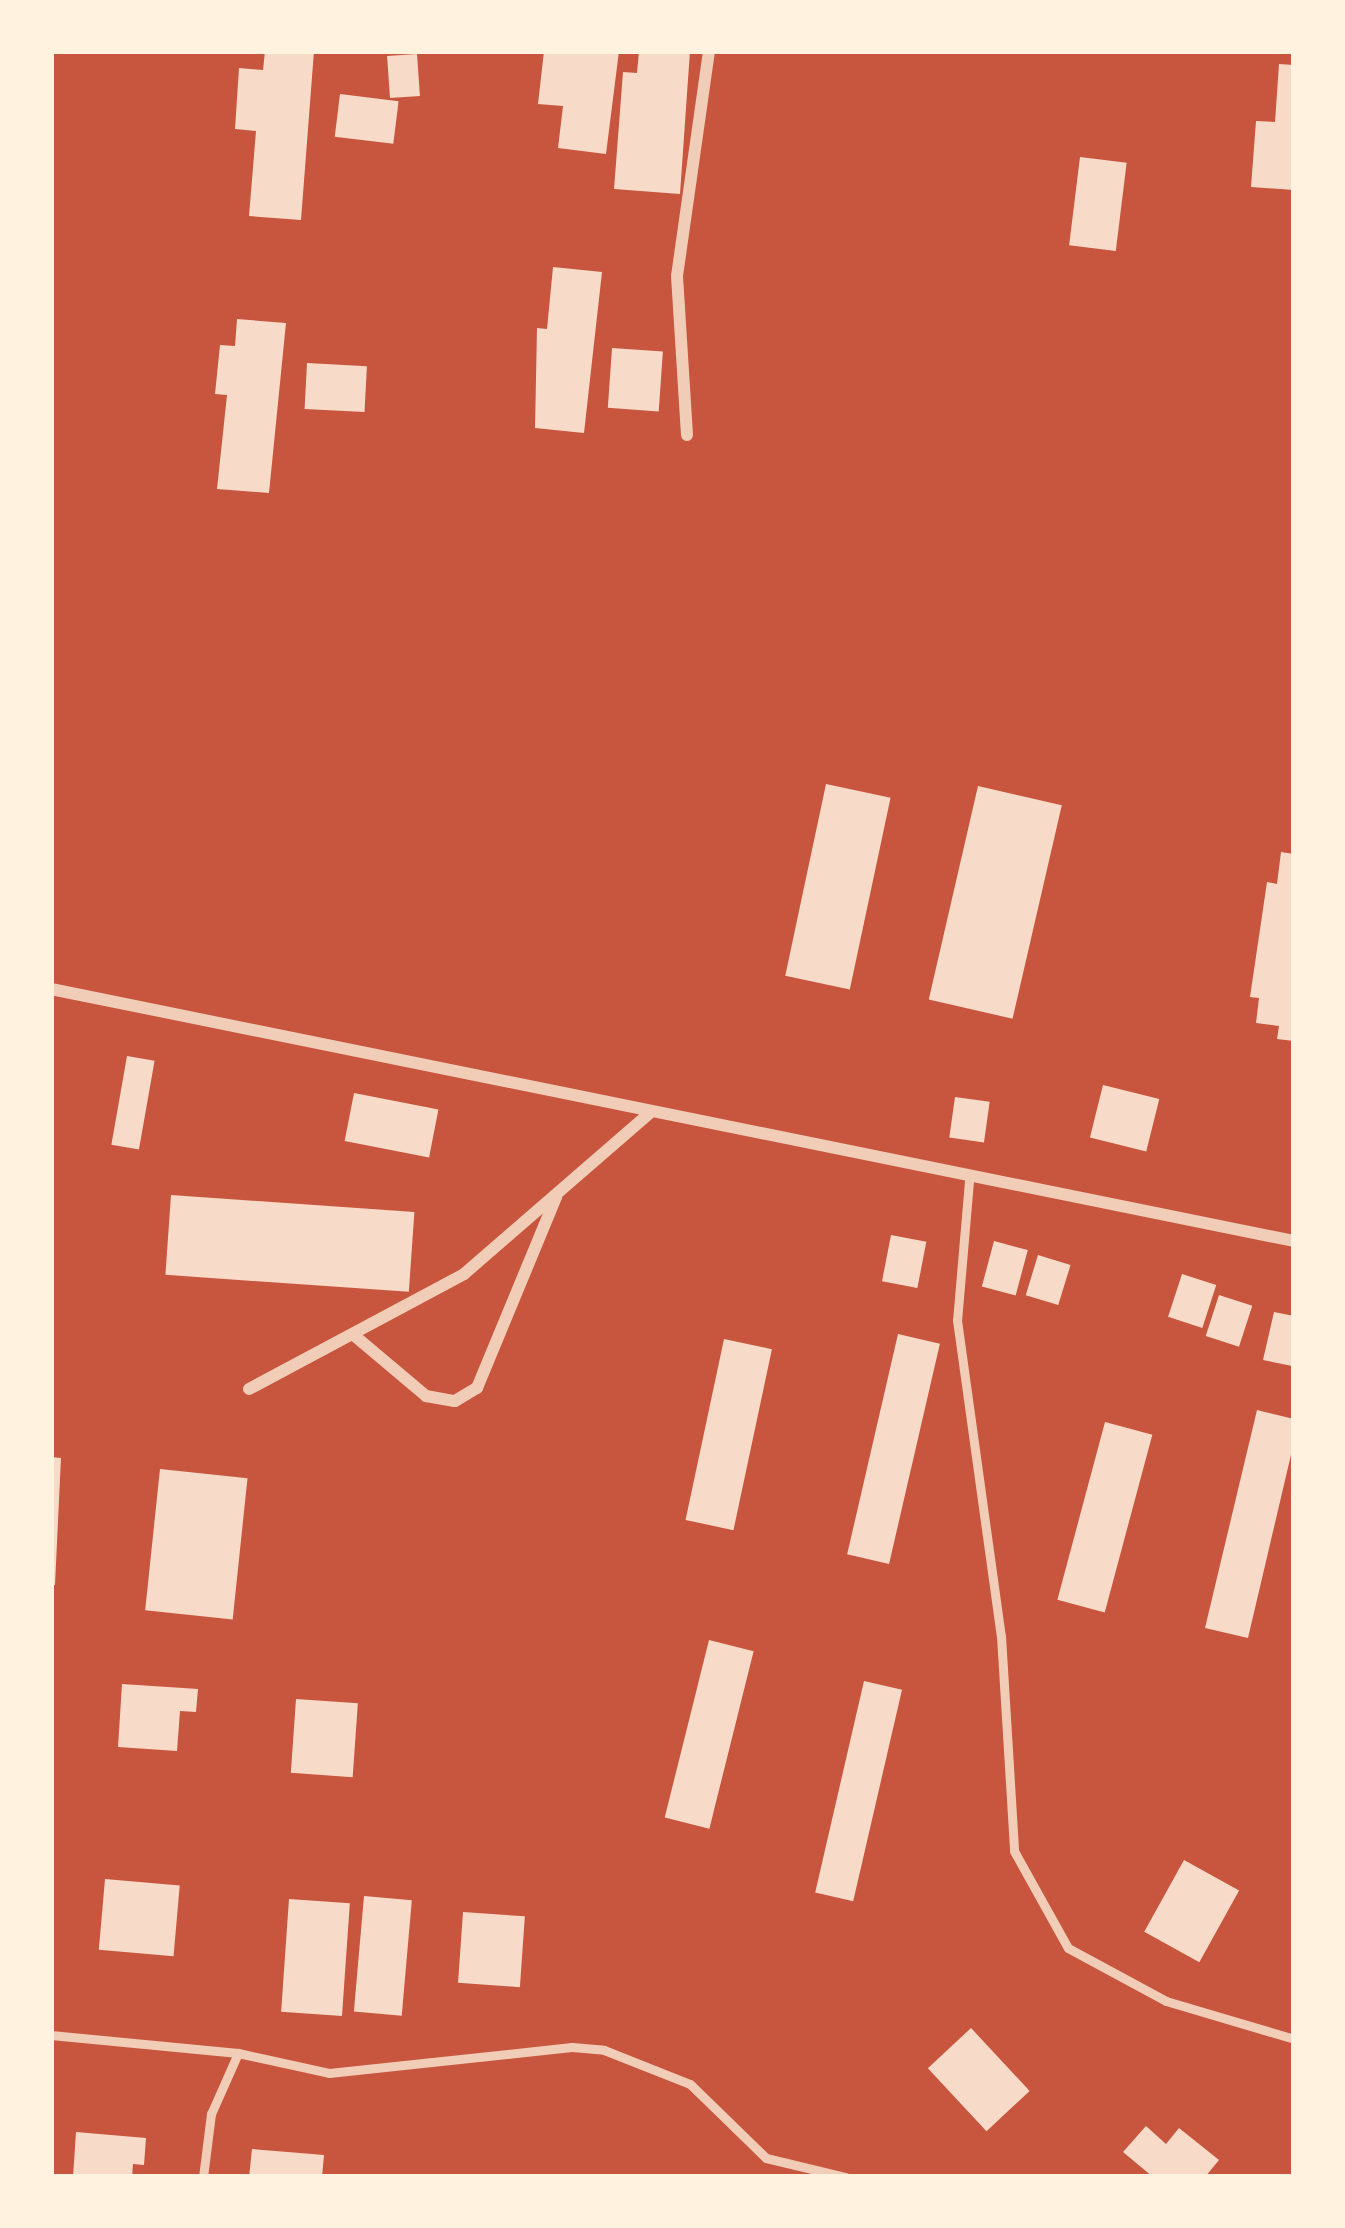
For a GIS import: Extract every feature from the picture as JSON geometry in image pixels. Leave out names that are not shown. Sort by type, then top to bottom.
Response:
[{"type":"street","points":[[687,435],[677,276],[709,51]]},
{"type":"street","points":[[51,989],[970,1181],[1294,1241]]},
{"type":"street","points":[[249,1389],[356,1337],[464,1274],[649,1114]]},
{"type":"street","points":[[356,1337],[426,1396],[455,1401],[477,1388],[559,1190]]},
{"type":"lane","points":[[970,1181],[957,1320],[1001,1636],[1014,1850],[1068,1948],[1166,2001],[1294,2039]]},
{"type":"lane","points":[[51,2035],[238,2053],[329,2073],[572,2047],[604,2050],[690,2084],[766,2158],[845,2177]]},
{"type":"lane","points":[[203,2177],[211,2114],[238,2053]]},
{"type":"building","points":[[265,51],[314,51],[301,220],[249,216],[256,131],[235,129],[239,68],[263,70]]},
{"type":"building","points":[[544,51],[619,51],[606,154],[558,148],[563,106],[538,104]]},
{"type":"building","points":[[639,51],[690,51],[680,194],[614,189],[623,72],[637,73]]},
{"type":"building","points":[[417,54],[420,96],[390,98],[387,56]]},
{"type":"building","points":[[1279,64],[1294,65],[1294,190],[1251,187],[1256,121],[1275,122]]},
{"type":"building","points":[[340,94],[399,101],[393,144],[335,137]]},
{"type":"building","points":[[1080,157],[1127,163],[1116,251],[1069,245]]},
{"type":"building","points":[[553,267],[602,272],[584,433],[535,428],[537,328],[547,329]]},
{"type":"building","points":[[237,319],[286,323],[269,493],[217,489],[227,395],[215,394],[220,345],[235,346]]},
{"type":"building","points":[[612,348],[663,352],[659,411],[608,408]]},
{"type":"building","points":[[307,363],[367,366],[365,412],[305,409]]},
{"type":"building","points":[[826,784],[891,798],[850,989],[785,976]]},
{"type":"building","points":[[978,786],[1062,805],[1013,1019],[929,999]]},
{"type":"building","points":[[1281,852],[1294,854],[1294,1041],[1277,1039],[1279,1026],[1256,1023],[1259,998],[1250,997],[1267,882],[1277,884]]},
{"type":"building","points":[[127,1056],[155,1061],[139,1149],[111,1145]]},
{"type":"building","points":[[1103,1085],[1159,1099],[1146,1151],[1090,1137]]},
{"type":"building","points":[[354,1093],[438,1109],[429,1158],[345,1141]]},
{"type":"building","points":[[955,1097],[990,1102],[984,1142],[949,1138]]},
{"type":"building","points":[[171,1195],[414,1212],[409,1292],[165,1275]]},
{"type":"building","points":[[891,1235],[926,1242],[917,1288],[882,1281]]},
{"type":"building","points":[[994,1241],[1028,1250],[1016,1295],[982,1286]]},
{"type":"building","points":[[1038,1255],[1071,1265],[1058,1305],[1026,1295]]},
{"type":"building","points":[[1182,1274],[1216,1285],[1202,1328],[1168,1317]]},
{"type":"building","points":[[1219,1295],[1252,1306],[1239,1347],[1206,1336]]},
{"type":"building","points":[[1274,1312],[1294,1316],[1292,1366],[1263,1360]]},
{"type":"building","points":[[898,1334],[940,1344],[889,1564],[847,1554]]},
{"type":"building","points":[[724,1339],[772,1349],[733,1530],[686,1520]]},
{"type":"building","points":[[1257,1410],[1294,1419],[1294,1442],[1248,1638],[1205,1628]]},
{"type":"building","points":[[1105,1422],[1152,1435],[1105,1612],[1057,1600]]},
{"type":"building","points":[[51,1457],[61,1458],[55,1585],[51,1585]]},
{"type":"building","points":[[160,1469],[248,1478],[233,1619],[145,1610]]},
{"type":"building","points":[[709,1640],[754,1651],[709,1829],[665,1818]]},
{"type":"building","points":[[864,1681],[902,1690],[853,1901],[815,1892]]},
{"type":"building","points":[[122,1684],[198,1689],[196,1712],[180,1711],[177,1751],[118,1747]]},
{"type":"building","points":[[296,1699],[358,1703],[353,1777],[291,1773]]},
{"type":"building","points":[[1184,1860],[1239,1891],[1199,1962],[1144,1932]]},
{"type":"building","points":[[105,1879],[180,1886],[174,1956],[99,1950]]},
{"type":"building","points":[[364,1896],[412,1900],[402,2016],[354,2012]]},
{"type":"building","points":[[289,1899],[350,1903],[342,2016],[281,2012]]},
{"type":"building","points":[[463,1912],[525,1916],[520,1987],[458,1983]]},
{"type":"building","points":[[971,2028],[1030,2091],[987,2131],[928,2068]]},
{"type":"building","points":[[1146,2126],[1166,2144],[1179,2128],[1219,2160],[1205,2177],[1153,2177],[1123,2152]]},
{"type":"building","points":[[76,2132],[146,2138],[144,2165],[133,2164],[132,2177],[73,2177]]},
{"type":"building","points":[[252,2149],[324,2155],[322,2177],[249,2177]]}]
